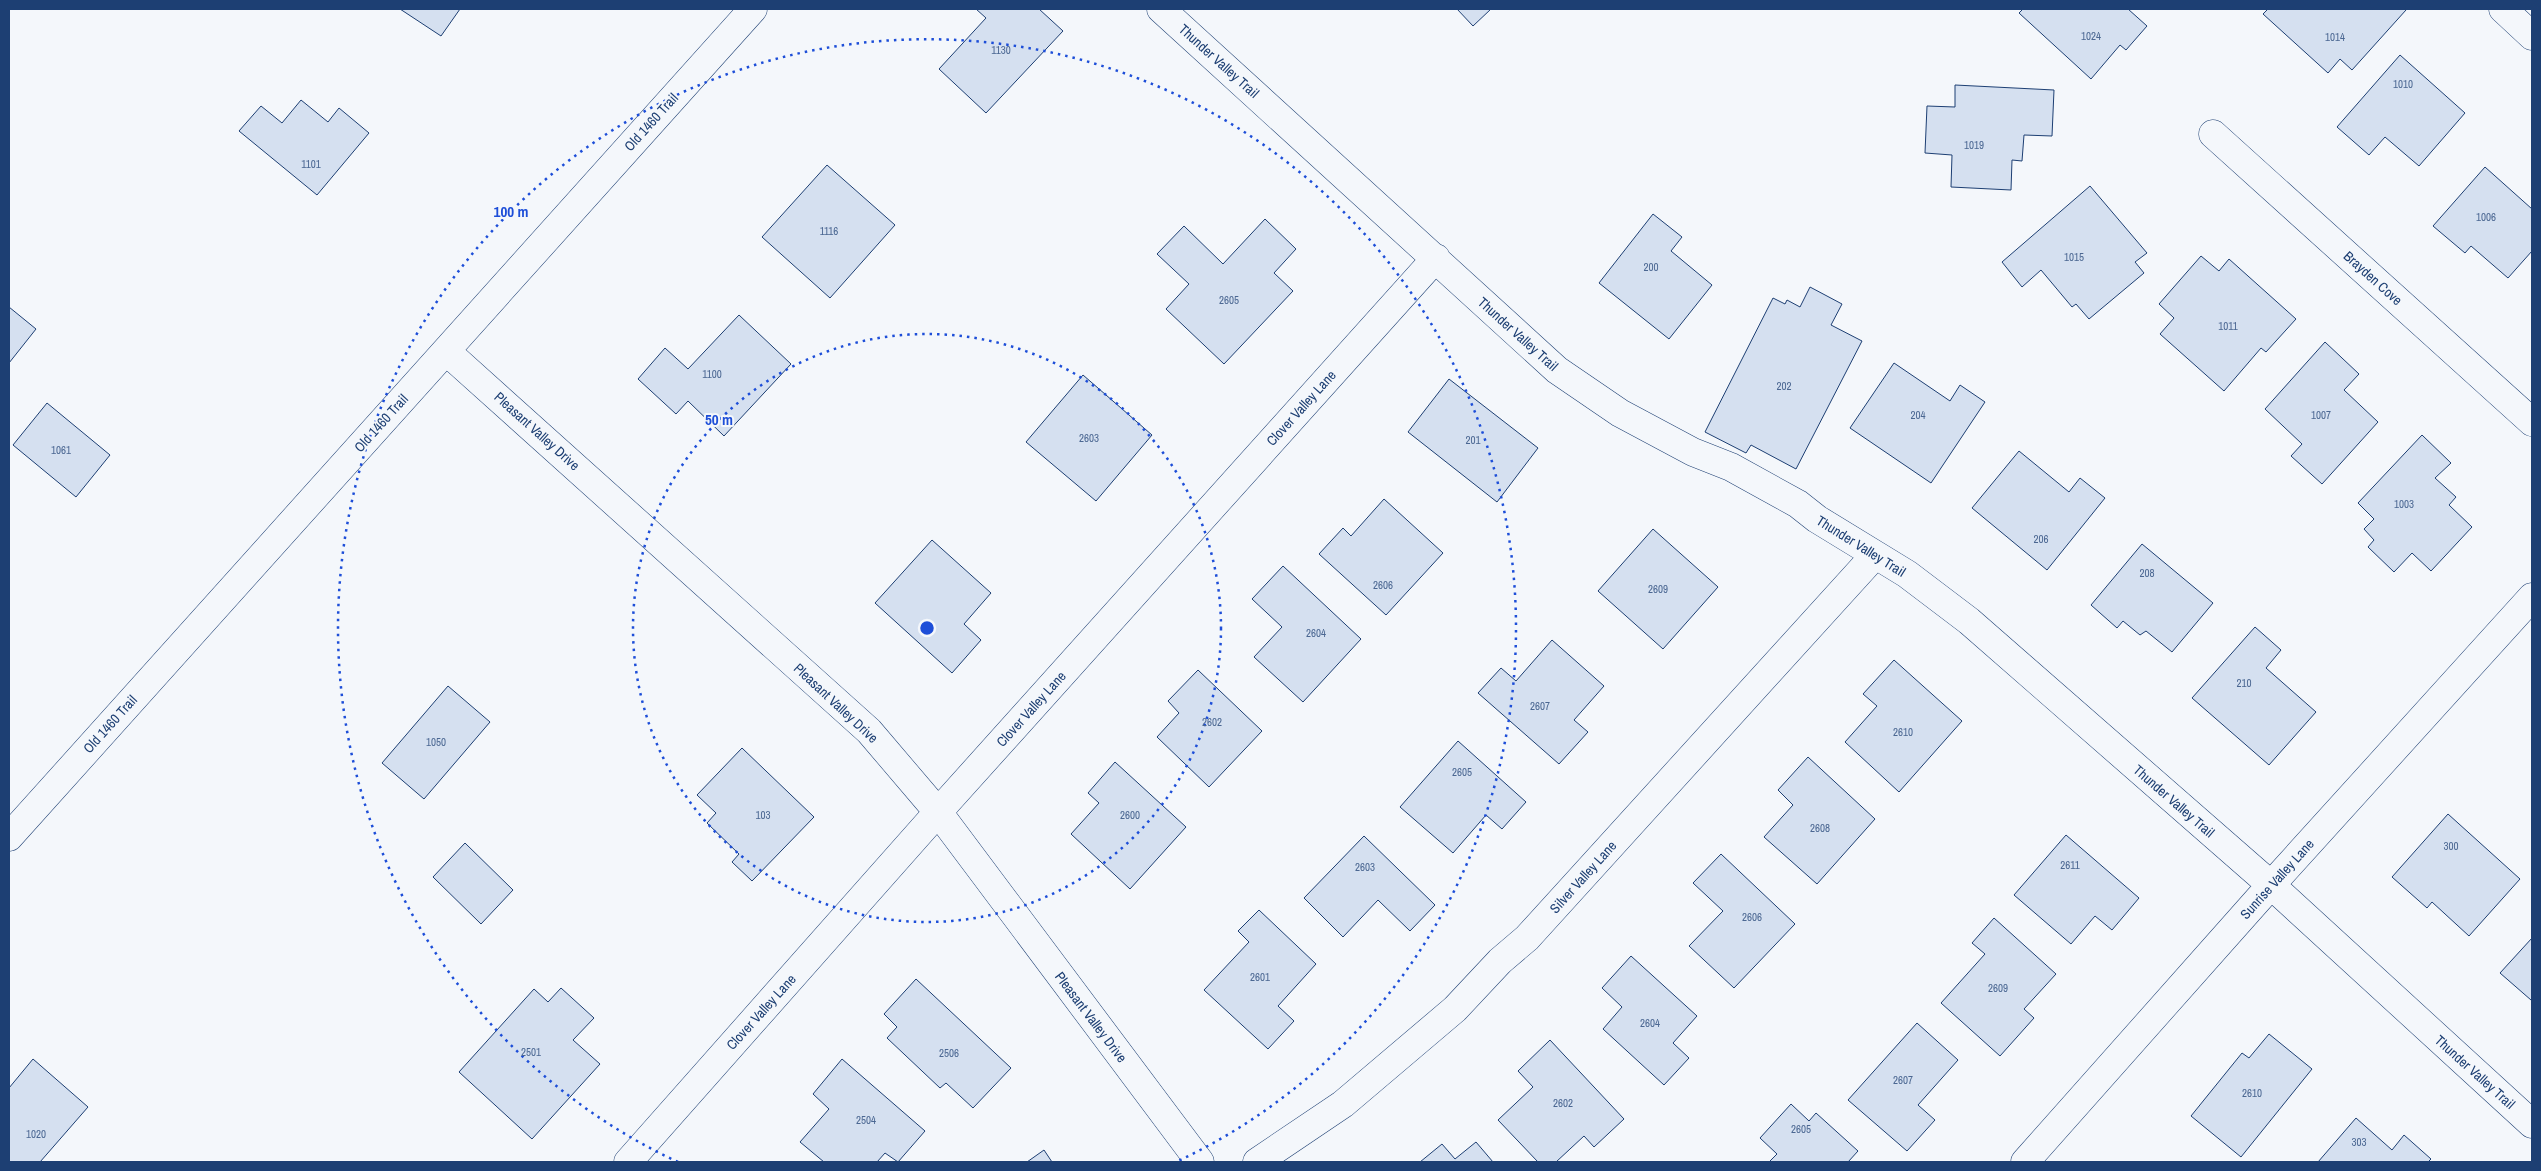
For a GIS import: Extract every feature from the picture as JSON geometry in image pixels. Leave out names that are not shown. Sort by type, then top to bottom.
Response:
[{"type":"street","name":"Old 1460 Trail","points":[[9,837],[753,9]]},
{"type":"street","name":"Thunder Valley Trail","points":[[1161,9],[1558,370],[1612,407],[1693,452],[1731,467],[1798,504],[1817,519],[1907,574],[1969,622],[2271,885],[2532,1124]]},
{"type":"street","points":[[2502,9],[2532,36]]},
{"type":"street","name":"Brayden Cove","points":[[2213,134],[2532,422]]},
{"type":"street","name":"Clover Valley Lane","points":[[628,1162],[938,812],[1436,258]]},
{"type":"street","name":"Pleasant Valley Drive","points":[[446,351],[869,731],[938,812],[1200,1162]]},
{"type":"street","name":"Silver Valley Lane","points":[[1257,1162],[1343,1104],[1455,1009],[1500,961],[1527,938],[1876,556]]},
{"type":"street","name":"Sunrise Valley Lane","points":[[2025,1162],[2271,885],[2532,597]]},
{"type":"building","points":[[400,9],[460,9],[441,36]]},
{"type":"building","points":[[976,9],[1039,9],[1063,31],[986,113],[939,69],[986,18]]},
{"type":"building","points":[[1457,9],[1491,9],[1473,26]]},
{"type":"building","points":[[2023,9],[2128,9],[2147,26],[2126,50],[2120,45],[2091,79],[2019,13]]},
{"type":"building","points":[[2268,9],[2406,10],[2352,70],[2340,59],[2328,73],[2263,14]]},
{"type":"building","points":[[2400,55],[2465,113],[2419,166],[2385,137],[2369,155],[2337,127]]},
{"type":"building","points":[[1955,85],[2054,90],[2052,136],[2024,135],[2022,161],[2012,160],[2011,190],[1951,187],[1952,155],[1925,153],[1927,106],[1955,107]]},
{"type":"building","points":[[301,100],[328,122],[339,108],[369,133],[317,195],[239,131],[261,106],[282,123]]},
{"type":"building","points":[[827,165],[895,225],[830,298],[762,237]]},
{"type":"building","points":[[2485,167],[2532,209],[2532,251],[2508,278],[2471,246],[2465,253],[2433,226]]},
{"type":"building","points":[[2090,186],[2147,253],[2135,262],[2144,273],[2089,319],[2076,304],[2072,307],[2041,270],[2022,287],[2002,262]]},
{"type":"building","points":[[1653,214],[1682,237],[1671,251],[1712,285],[1669,339],[1599,283]]},
{"type":"building","points":[[1265,219],[1296,249],[1274,273],[1293,291],[1224,364],[1166,309],[1189,284],[1157,254],[1184,226],[1223,264]]},
{"type":"building","points":[[2201,256],[2219,271],[2229,259],[2296,319],[2266,352],[2261,348],[2224,391],[2160,334],[2174,318],[2159,304]]},
{"type":"building","points":[[1810,287],[1842,304],[1831,325],[1862,341],[1796,469],[1751,445],[1746,453],[1705,432],[1773,298],[1785,304],[1787,300],[1800,307]]},
{"type":"building","points":[[9,307],[36,329],[9,363]]},
{"type":"building","points":[[739,315],[791,364],[724,436],[688,401],[676,414],[638,379],[665,348],[688,369]]},
{"type":"building","points":[[2325,342],[2359,374],[2344,390],[2378,422],[2322,484],[2291,456],[2302,444],[2265,409]]},
{"type":"building","points":[[1894,363],[1950,401],[1960,385],[1985,402],[1931,483],[1850,428]]},
{"type":"building","points":[[1083,375],[1152,435],[1096,501],[1026,442]]},
{"type":"building","points":[[1449,379],[1538,448],[1497,502],[1408,432]]},
{"type":"building","points":[[47,403],[110,455],[76,497],[13,445]]},
{"type":"building","points":[[2422,435],[2451,463],[2435,478],[2456,497],[2449,505],[2472,527],[2431,571],[2412,553],[2394,572],[2368,547],[2374,540],[2364,529],[2374,519],[2358,503]]},
{"type":"building","points":[[2019,451],[2069,492],[2080,478],[2105,498],[2047,570],[1972,508]]},
{"type":"building","points":[[1384,499],[1443,553],[1386,615],[1319,554],[1343,528],[1351,536]]},
{"type":"building","points":[[1653,529],[1718,587],[1663,649],[1598,591]]},
{"type":"building","points":[[932,540],[991,593],[964,624],[981,640],[952,673],[875,603]]},
{"type":"building","points":[[2142,544],[2213,603],[2172,652],[2146,631],[2140,635],[2123,621],[2117,628],[2091,605]]},
{"type":"building","points":[[1283,566],[1361,639],[1303,702],[1254,657],[1282,627],[1252,599]]},
{"type":"building","points":[[2255,627],[2281,650],[2266,668],[2316,712],[2269,765],[2192,698]]},
{"type":"building","points":[[1552,640],[1604,686],[1574,720],[1588,732],[1559,764],[1478,693],[1501,668],[1516,681]]},
{"type":"building","points":[[1894,660],[1962,721],[1899,792],[1845,742],[1877,706],[1863,694]]},
{"type":"building","points":[[1198,670],[1262,731],[1209,787],[1157,737],[1179,713],[1168,701]]},
{"type":"building","points":[[448,686],[490,722],[424,799],[382,763]]},
{"type":"building","points":[[1458,741],[1526,802],[1502,829],[1486,815],[1453,853],[1400,807]]},
{"type":"building","points":[[742,748],[814,817],[752,881],[732,862],[739,854],[707,823],[716,813],[697,795]]},
{"type":"building","points":[[1808,757],[1875,819],[1817,884],[1764,837],[1793,805],[1778,790]]},
{"type":"building","points":[[1115,762],[1186,827],[1130,889],[1071,834],[1099,803],[1088,793]]},
{"type":"building","points":[[2448,814],[2520,879],[2469,936],[2432,902],[2427,908],[2392,877]]},
{"type":"building","points":[[2066,835],[2139,898],[2112,930],[2095,916],[2071,944],[2014,895]]},
{"type":"building","points":[[1364,836],[1435,905],[1410,931],[1378,900],[1343,937],[1304,898]]},
{"type":"building","points":[[465,843],[513,890],[481,924],[433,877]]},
{"type":"building","points":[[1721,854],[1795,924],[1734,988],[1689,946],[1723,911],[1693,883]]},
{"type":"building","points":[[1259,910],[1316,964],[1278,1006],[1294,1021],[1268,1049],[1204,990],[1249,942],[1238,931]]},
{"type":"building","points":[[1994,918],[2056,974],[2024,1009],[2034,1018],[2000,1056],[1941,1003],[1985,954],[1972,943]]},
{"type":"building","points":[[2532,938],[2532,999],[2531,1000],[2500,973]]},
{"type":"building","points":[[1631,956],[1697,1016],[1673,1043],[1689,1058],[1664,1085],[1603,1029],[1622,1007],[1602,988]]},
{"type":"building","points":[[916,979],[1011,1068],[973,1108],[946,1083],[940,1088],[887,1038],[897,1027],[884,1014]]},
{"type":"building","points":[[561,988],[594,1018],[573,1040],[600,1064],[532,1139],[459,1072],[534,989],[548,1002]]},
{"type":"building","points":[[1917,1023],[1958,1060],[1918,1105],[1935,1120],[1907,1151],[1848,1100]]},
{"type":"building","points":[[2269,1034],[2312,1069],[2241,1157],[2191,1116],[2242,1053],[2249,1058]]},
{"type":"building","points":[[1550,1040],[1624,1119],[1594,1147],[1584,1136],[1556,1162],[1538,1162],[1498,1120],[1533,1087],[1518,1071]]},
{"type":"building","points":[[33,1059],[88,1107],[40,1162],[9,1162],[9,1088]]},
{"type":"building","points":[[842,1059],[925,1131],[898,1162],[885,1153],[877,1162],[824,1162],[800,1142],[829,1109],[813,1094]]},
{"type":"building","points":[[1791,1104],[1809,1121],[1816,1113],[1858,1151],[1848,1162],[1769,1162],[1777,1154],[1760,1138]]},
{"type":"building","points":[[2356,1118],[2392,1150],[2404,1135],[2431,1159],[2428,1162],[2318,1162]]},
{"type":"building","points":[[1476,1142],[1493,1162],[1420,1162],[1442,1144],[1455,1159]]},
{"type":"building","points":[[1044,1150],[1052,1162],[1027,1162]]}]
